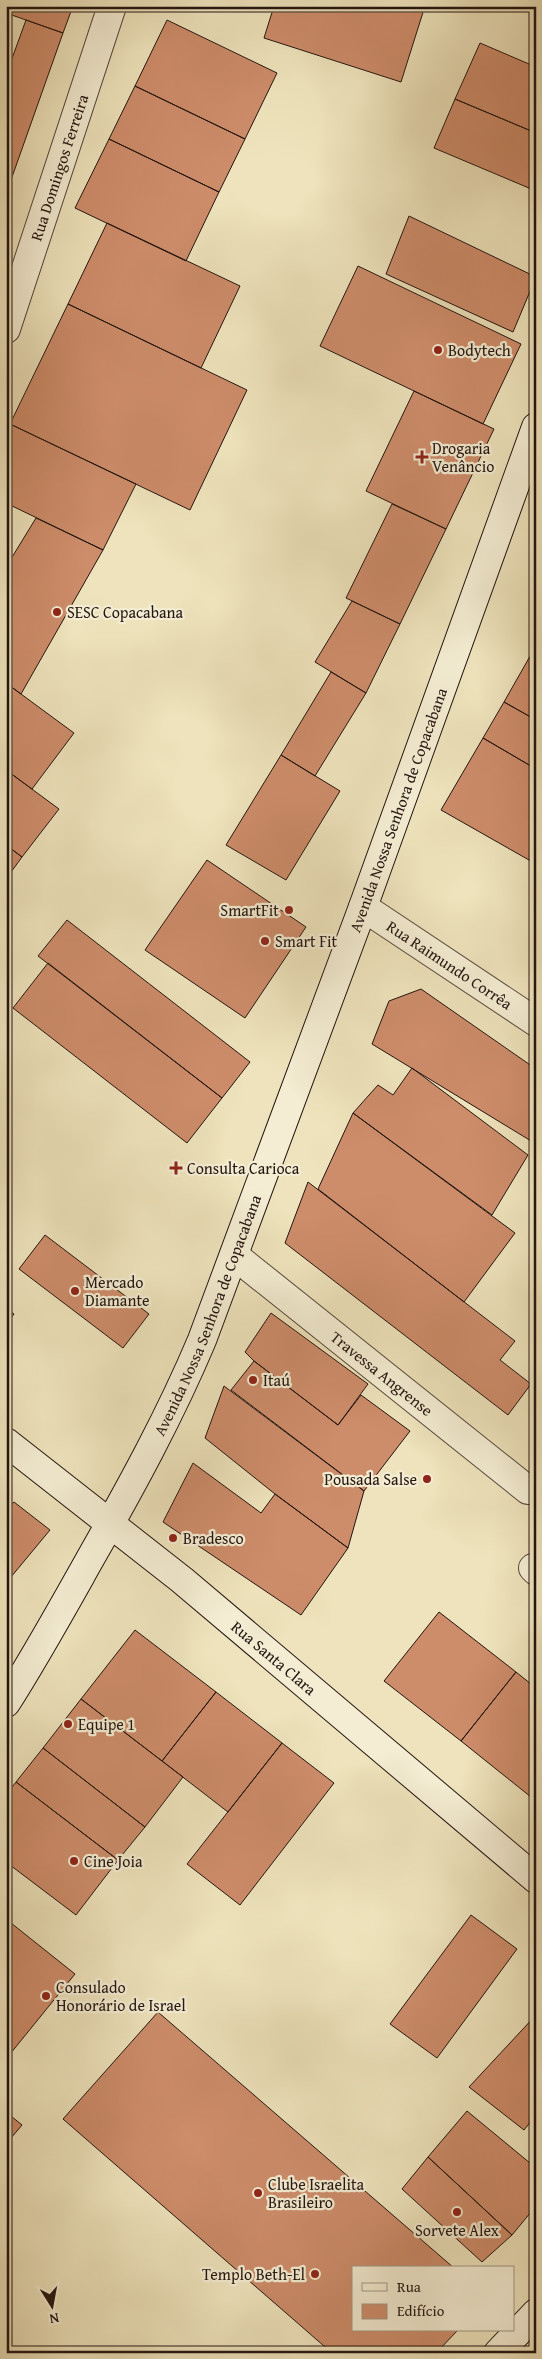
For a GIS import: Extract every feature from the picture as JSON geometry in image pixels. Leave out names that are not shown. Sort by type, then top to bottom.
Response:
[{"type":"main road","name":"Rua Domingos Ferreira","points":[[6,329],[112,6]]},
{"type":"main road","name":"Avenida Nossa Senhora de Copacabana","points":[[6,1703],[110,1524],[180,1393],[235,1256],[536,427]]},
{"type":"main road","name":"Rua Raimundo Corrêa","points":[[363,907],[536,1022]]},
{"type":"main road","name":"Travessa Angrense","points":[[235,1256],[528,1490]]},
{"type":"main road","name":"Rua Santa Clara","points":[[6,1442],[182,1580],[536,1879]]},
{"type":"main road","points":[[498,2353],[536,2312]]},
{"type":"building","points":[[6,6],[73,6],[63,33],[6,13]]},
{"type":"building","points":[[274,6],[425,6],[401,82],[264,38]]},
{"type":"building","points":[[26,20],[63,33],[6,194],[6,75]]},
{"type":"building","points":[[167,20],[277,73],[245,139],[135,86]]},
{"type":"building","points":[[480,43],[536,67],[536,133],[455,99]]},
{"type":"building","points":[[135,86],[245,139],[219,192],[109,139]]},
{"type":"building","points":[[455,99],[536,133],[536,191],[434,148]]},
{"type":"building","points":[[109,139],[219,192],[186,261],[75,208]]},
{"type":"building","points":[[409,216],[536,277],[513,332],[386,274]]},
{"type":"building","points":[[107,223],[240,286],[201,368],[68,304]]},
{"type":"building","points":[[358,266],[521,344],[483,424],[320,346]]},
{"type":"building","points":[[68,304],[247,390],[190,510],[10,424]]},
{"type":"building","points":[[414,391],[494,429],[446,529],[366,491]]},
{"type":"building","points":[[10,424],[136,484],[103,550],[6,503],[6,431]]},
{"type":"building","points":[[392,504],[446,529],[400,624],[346,598]]},
{"type":"building","points":[[36,518],[103,550],[21,694],[6,683],[6,567]]},
{"type":"building","points":[[352,601],[400,624],[366,693],[315,662]]},
{"type":"building","points":[[536,647],[536,661],[529,658]]},
{"type":"building","points":[[529,658],[536,661],[536,720],[504,702]]},
{"type":"building","points":[[331,672],[366,693],[315,776],[281,755]]},
{"type":"building","points":[[6,683],[74,733],[32,789],[6,770]]},
{"type":"building","points":[[504,702],[536,720],[536,769],[483,738]]},
{"type":"building","points":[[483,738],[536,769],[536,864],[441,810]]},
{"type":"building","points":[[281,755],[340,791],[286,880],[226,845]]},
{"type":"building","points":[[6,770],[59,809],[22,857],[6,845]]},
{"type":"building","points":[[6,845],[22,857],[6,879]]},
{"type":"building","points":[[207,860],[306,927],[245,1018],[145,950]]},
{"type":"building","points":[[67,920],[250,1062],[222,1098],[38,956]]},
{"type":"building","points":[[48,963],[222,1098],[187,1143],[13,1008]]},
{"type":"building","points":[[421,989],[536,1069],[536,1144],[372,1044],[389,1001]]},
{"type":"building","points":[[412,1068],[528,1155],[492,1215],[353,1113],[378,1085],[393,1095]]},
{"type":"building","points":[[353,1113],[515,1233],[464,1302],[318,1189]]},
{"type":"building","points":[[308,1182],[515,1341],[500,1360],[531,1384],[508,1415],[285,1243]]},
{"type":"building","points":[[45,1235],[149,1314],[123,1348],[19,1269]]},
{"type":"building","points":[[6,1308],[14,1314],[6,1325]]},
{"type":"building","points":[[271,1313],[368,1384],[338,1425],[254,1361],[245,1352]]},
{"type":"building","points":[[254,1361],[338,1425],[361,1395],[410,1431],[364,1491],[231,1390]]},
{"type":"building","points":[[224,1386],[364,1491],[348,1548],[275,1494],[205,1438]]},
{"type":"building","points":[[193,1463],[261,1513],[275,1494],[348,1548],[301,1615],[163,1522]]},
{"type":"building","points":[[14,1502],[50,1530],[6,1583],[6,1511]]},
{"type":"building","points":[[439,1612],[516,1672],[461,1741],[384,1681]]},
{"type":"building","points":[[135,1630],[216,1692],[162,1761],[81,1699]]},
{"type":"building","points":[[516,1672],[536,1688],[536,1801],[461,1741]]},
{"type":"building","points":[[216,1692],[282,1743],[228,1812],[162,1761]]},
{"type":"building","points":[[81,1699],[183,1777],[145,1827],[43,1748]]},
{"type":"building","points":[[282,1743],[334,1783],[240,1905],[187,1864]]},
{"type":"building","points":[[43,1748],[145,1827],[118,1860],[16,1782]]},
{"type":"building","points":[[16,1782],[118,1860],[76,1915],[6,1862],[6,1795]]},
{"type":"building","points":[[471,1915],[517,1949],[437,2058],[390,2024]]},
{"type":"building","points":[[6,1919],[75,1974],[6,2059]]},
{"type":"building","name":"Clube Israelita Brasileiro","points":[[158,2012],[452,2266],[352,2266],[352,2332],[456,2332],[436,2353],[332,2353],[63,2119]]},
{"type":"building","points":[[536,2015],[536,2115],[524,2130],[469,2087]]},
{"type":"building","points":[[467,2111],[536,2168],[536,2206],[512,2235],[428,2157]]},
{"type":"building","points":[[6,2112],[22,2125],[6,2144]]},
{"type":"building","name":"Sorvete Alex","points":[[428,2157],[512,2235],[482,2262],[402,2189]]},
{"type":"place","name":"Bodytech","points":[[438,350]]},
{"type":"place","name":"Drogaria Venâncio","points":[[422,457]]},
{"type":"place","name":"SESC Copacabana","points":[[57,612]]},
{"type":"place","name":"SmartFit","points":[[289,910]]},
{"type":"place","name":"Smart Fit","points":[[265,941]]},
{"type":"place","name":"Consulta Carioca","points":[[176,1168]]},
{"type":"place","name":"Mercado Diamante","points":[[75,1291]]},
{"type":"place","name":"Itaú","points":[[253,1380]]},
{"type":"place","name":"Pousada Salse","points":[[427,1479]]},
{"type":"place","name":"Bradesco","points":[[173,1538]]},
{"type":"place","name":"Equipe 1","points":[[68,1724]]},
{"type":"place","name":"Cine Joia","points":[[74,1861]]},
{"type":"place","name":"Consulado Honorário de Israel","points":[[46,1996]]},
{"type":"place","name":"Clube Israelita Brasileiro","points":[[258,2193]]},
{"type":"place","name":"Sorvete Alex","points":[[457,2212]]},
{"type":"place","name":"Templo Beth-El","points":[[315,2274]]}]
